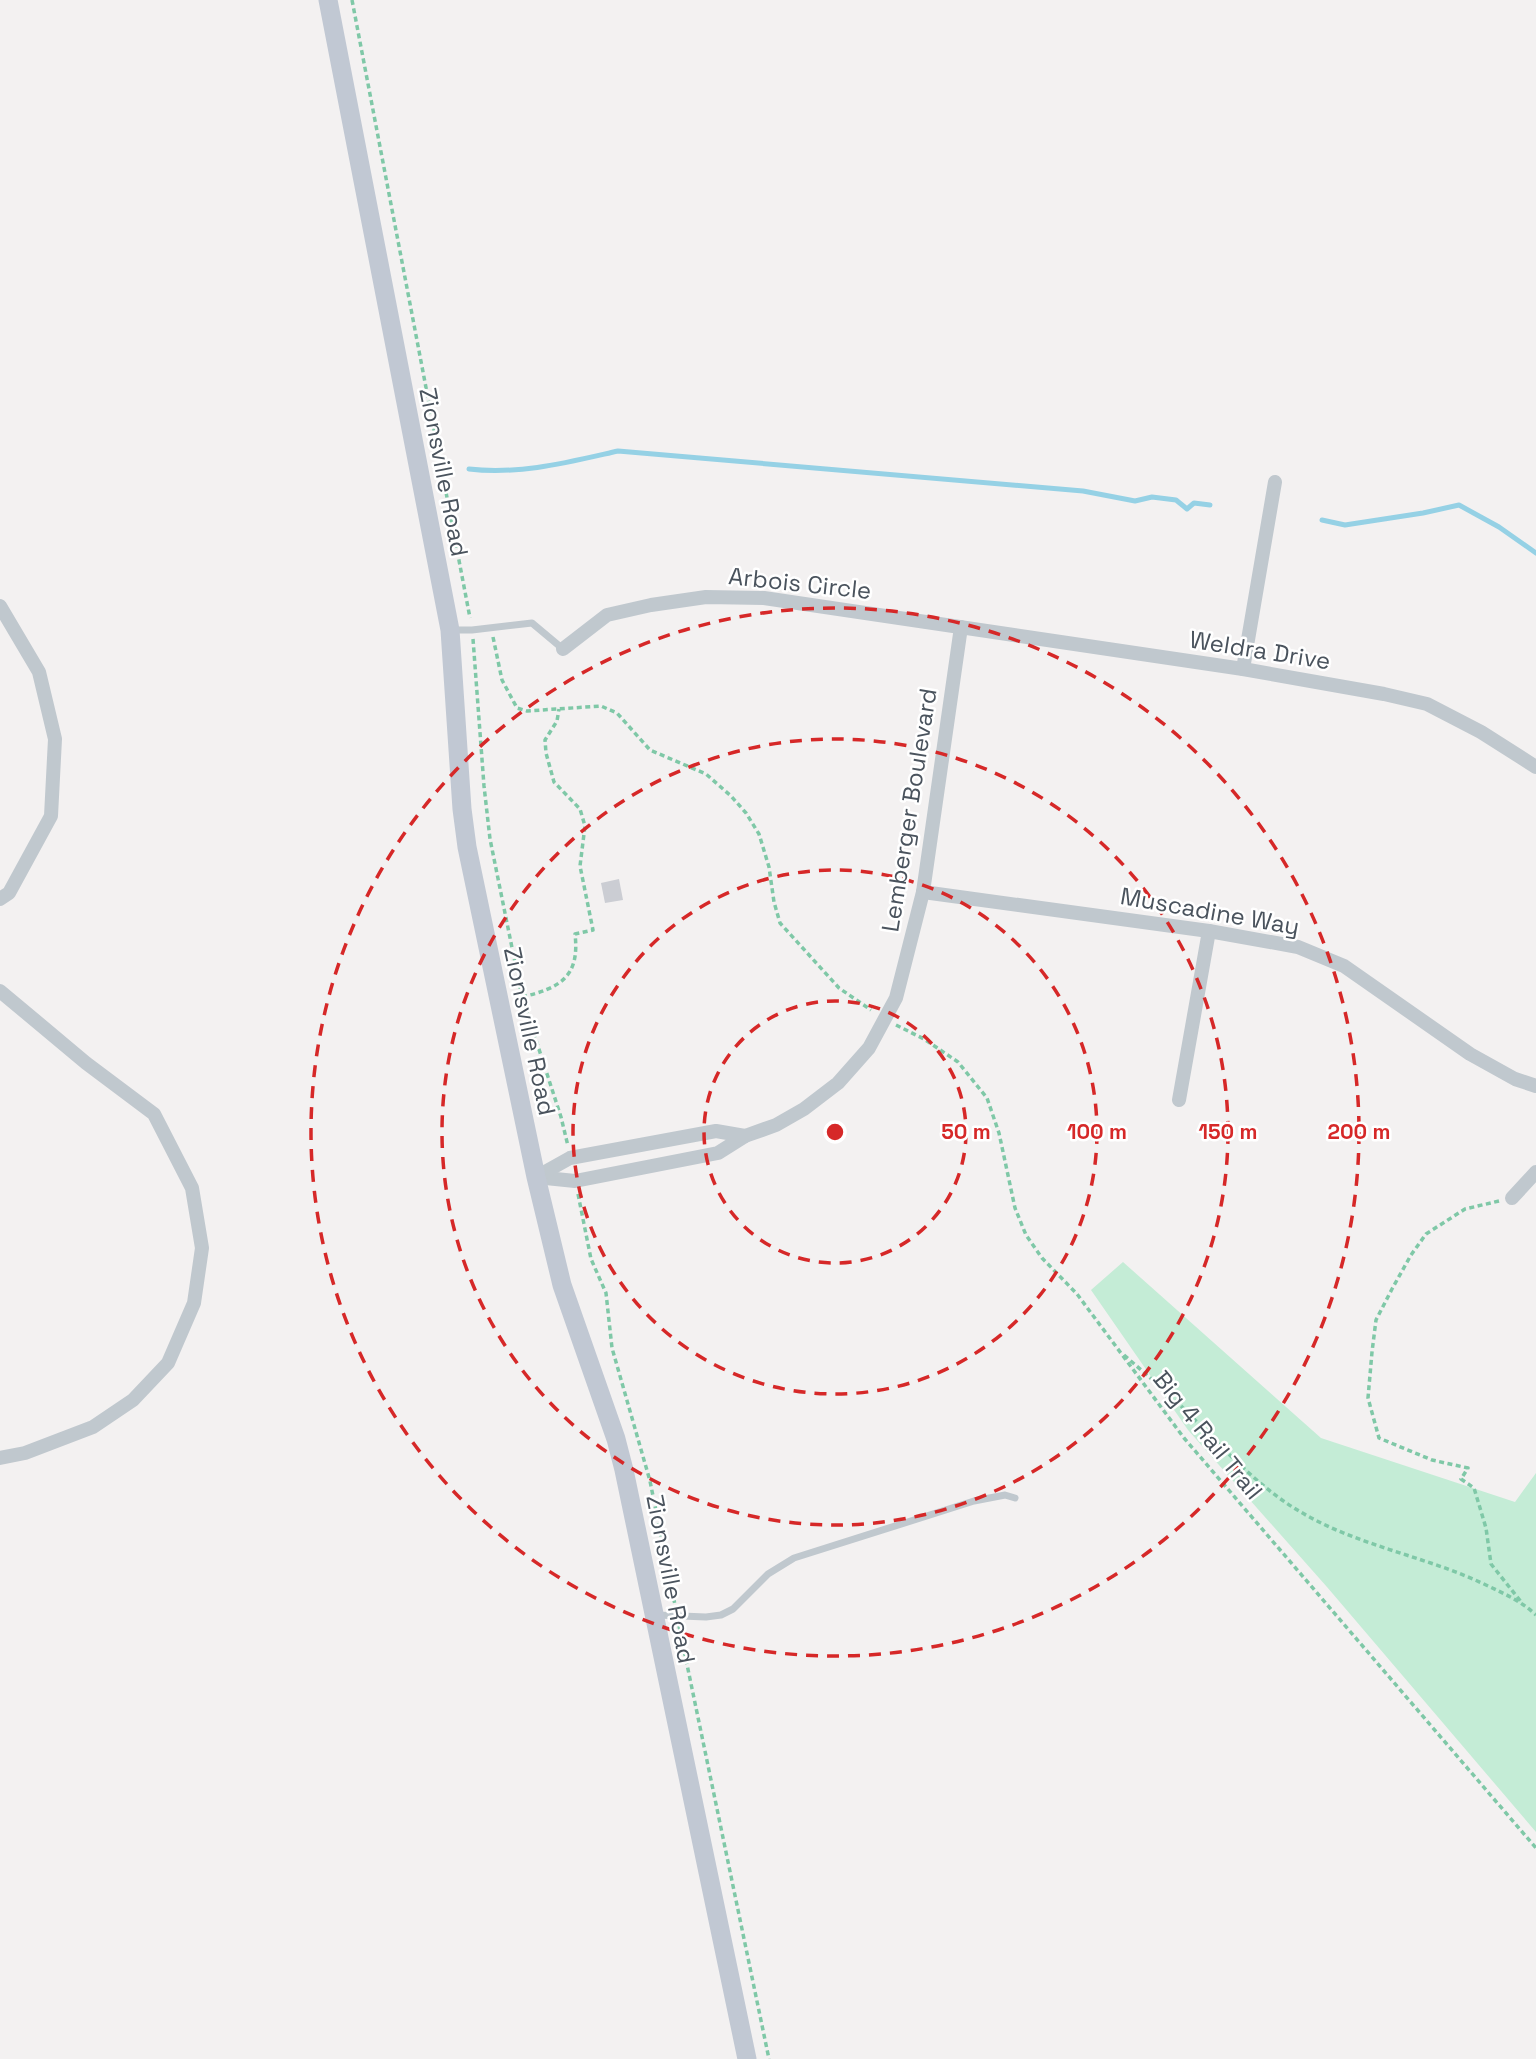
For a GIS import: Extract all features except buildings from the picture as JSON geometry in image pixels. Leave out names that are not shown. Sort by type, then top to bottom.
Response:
[{"type":"main road","name":"Zionsville Road","points":[[328,0],[450,630],[467,847],[536,1177],[562,1285],[616,1439],[747,2059]]},
{"type":"street","points":[[1243,669],[1275,482]]},
{"type":"street","name":"Arbois Circle","points":[[563,649],[607,615],[706,597],[764,598],[961,627]]},
{"type":"street","points":[[0,606],[39,673],[55,739],[51,816],[9,893],[0,899]]},
{"type":"street","name":"Weldra Drive","points":[[961,627],[1334,684],[1427,704],[1481,732],[1536,767]]},
{"type":"street","name":"Lemberger Boulevard","points":[[536,1177],[575,1181],[718,1153],[745,1136],[776,1125],[804,1109],[838,1083],[869,1048],[896,998],[923,892],[961,627]]},
{"type":"street","name":"Muscadine Way","points":[[923,892],[1209,931],[1298,947],[1343,966],[1470,1054],[1515,1079],[1536,1086]]},
{"type":"street","points":[[1180,1100],[1209,931]]},
{"type":"street","points":[[0,991],[86,1063],[154,1114],[192,1188],[202,1248],[194,1303],[167,1363],[133,1400],[93,1427],[25,1453],[0,1458]]},
{"type":"street","name":"Lemberger Boulevard","points":[[536,1177],[570,1158],[716,1131],[745,1136]]},
{"type":"street","points":[[1512,1198],[1536,1172]]},
{"type":"lane","points":[[450,630],[532,622],[563,649]]},
{"type":"lane","points":[[653,1615],[721,1615],[733,1609],[768,1574],[794,1558],[974,1501],[1005,1495],[1015,1497]]},
{"type":"path","points":[[491,628],[502,681],[517,708],[527,711],[601,706],[617,713],[650,750],[706,774],[731,796],[759,834],[769,867],[780,923],[839,988],[870,1010]]},
{"type":"path","points":[[522,997],[547,991],[560,983],[576,960],[575,934],[593,930],[580,866],[585,826],[580,809],[554,782],[546,753],[545,740],[557,721],[559,709]]},
{"type":"path","points":[[517,974],[565,1131]]},
{"type":"path","name":"Big 4 Rail Trail","points":[[900,1027],[925,1039],[958,1062],[986,1098],[999,1133],[1015,1208],[1026,1235],[1042,1258],[1077,1294],[1184,1438],[1536,1848]]},
{"type":"path","points":[[1512,1198],[1465,1209],[1426,1234],[1411,1255],[1376,1320],[1368,1398],[1379,1438],[1432,1460],[1468,1468],[1461,1479],[1474,1488],[1486,1528],[1491,1564],[1522,1603],[1536,1615]]},
{"type":"path","points":[[1117,1349],[1175,1399],[1271,1492],[1298,1511],[1353,1537],[1453,1570],[1522,1603]]},
{"type":"green space","points":[[1123,1262],[1321,1438],[1515,1502],[1536,1473],[1536,1832],[1327,1587],[1188,1430],[1091,1290]]},
{"type":"waterway","points":[[469,469],[526,469],[618,451],[1083,491],[1135,501],[1152,497],[1176,500],[1187,509],[1194,503],[1210,505]]},
{"type":"waterway","points":[[1322,520],[1345,525],[1459,505],[1499,527],[1536,553]]}]
